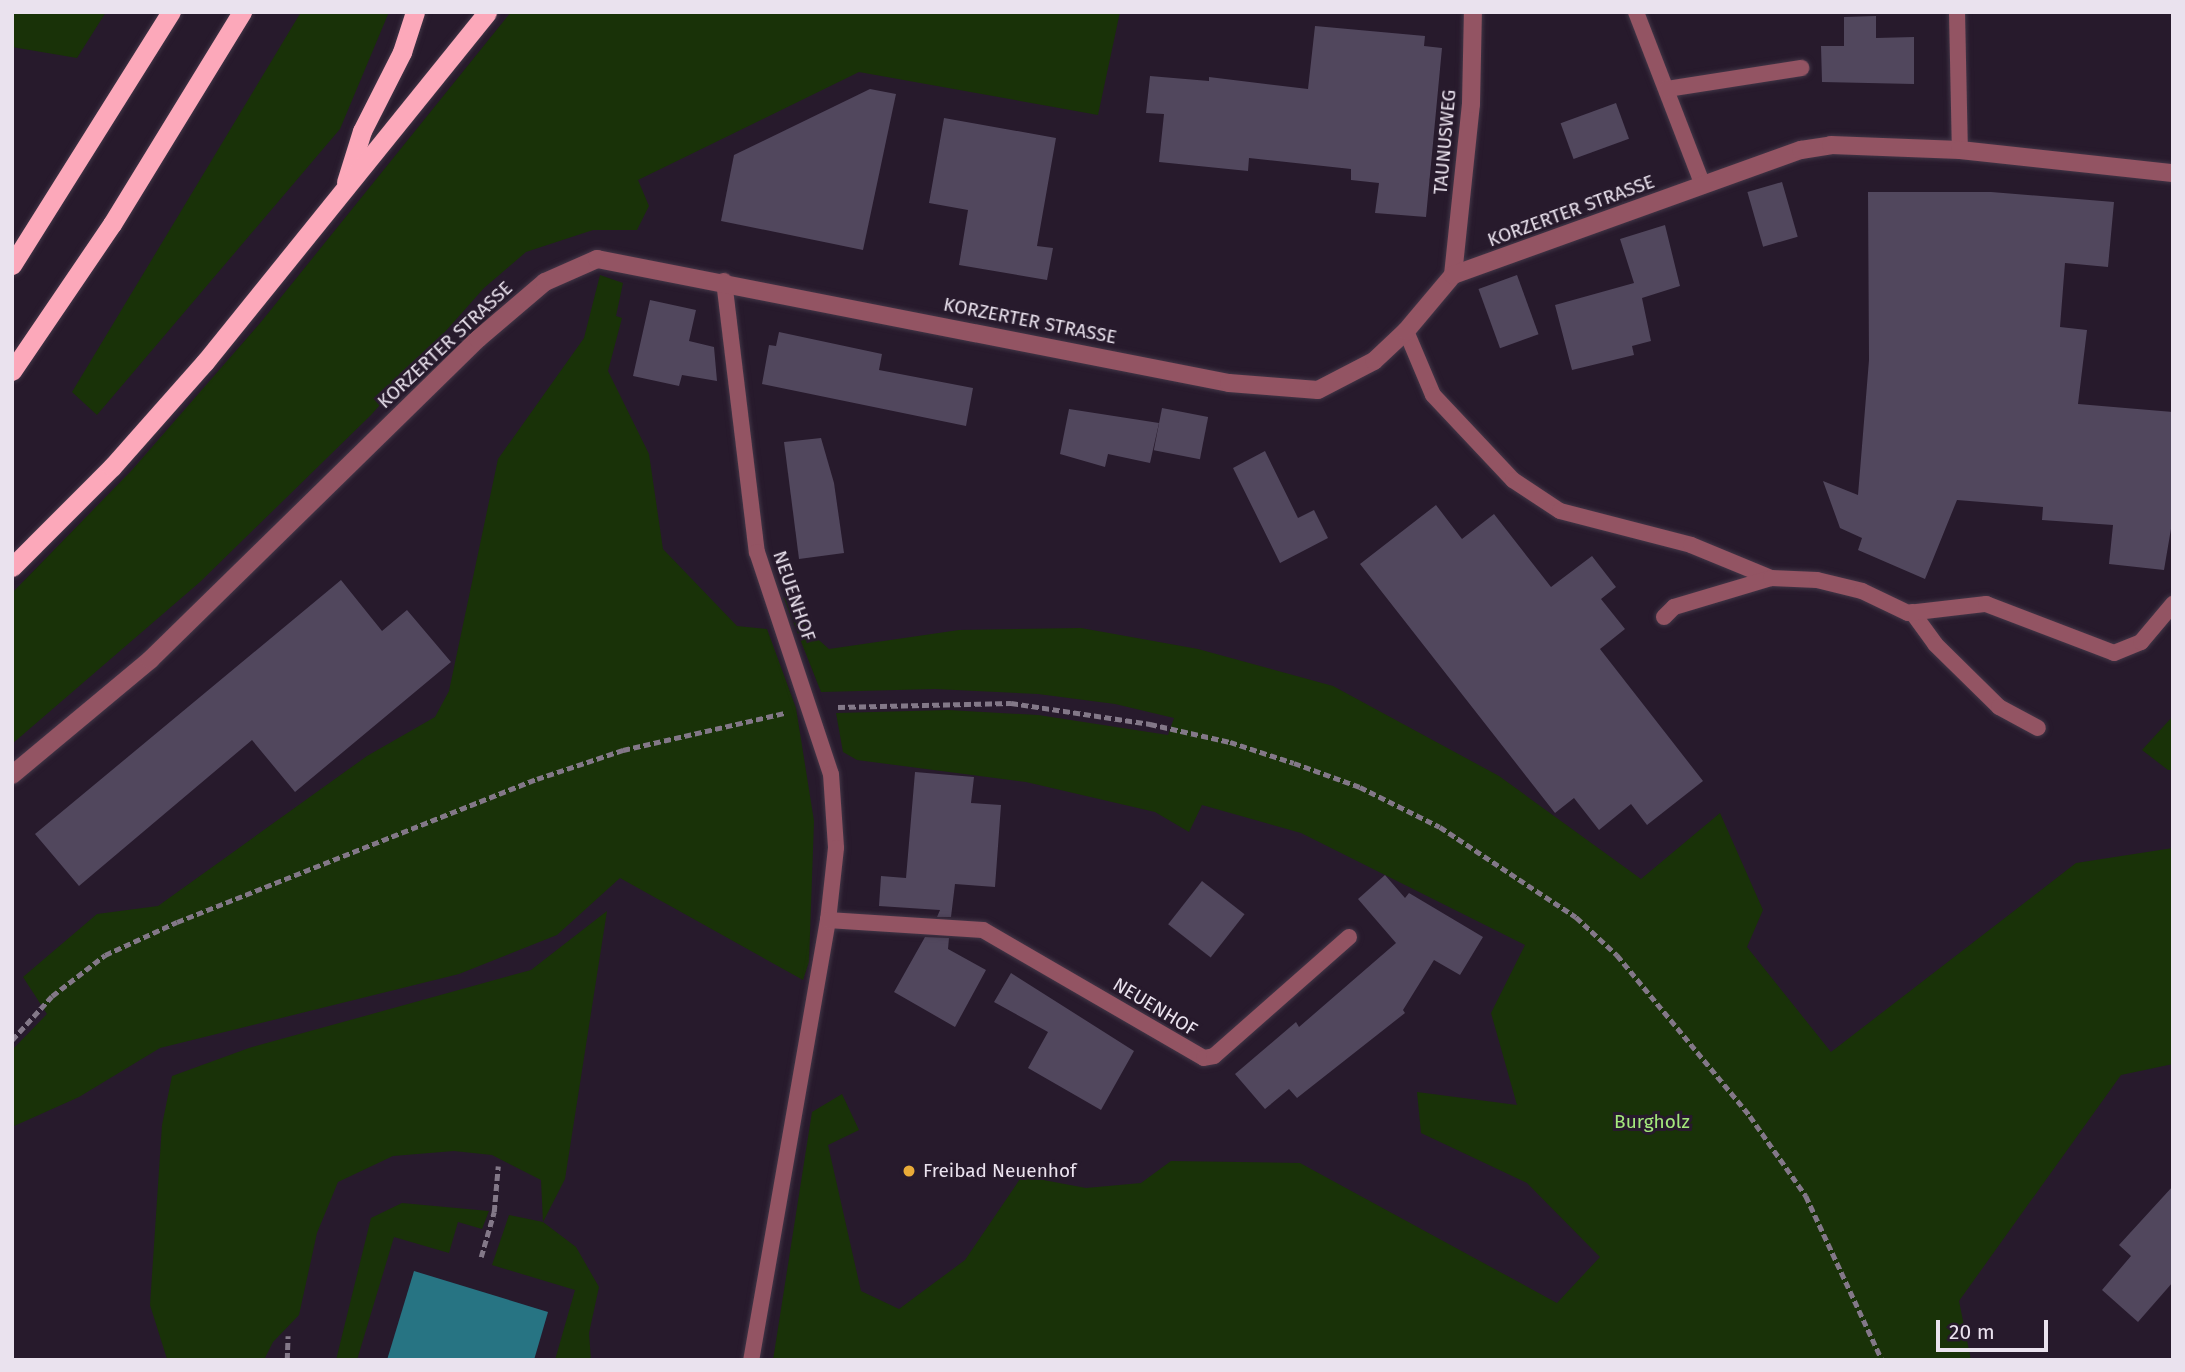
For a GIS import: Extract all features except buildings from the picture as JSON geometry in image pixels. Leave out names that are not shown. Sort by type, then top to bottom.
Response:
[{"type":"highway","points":[[12,265],[172,12]]},
{"type":"highway","points":[[12,371],[112,225],[242,12]]},
{"type":"highway","points":[[342,193],[362,131],[402,52],[415,12]]},
{"type":"highway","points":[[12,568],[150,425],[487,12]]},
{"type":"street","name":"TAUNUSWEG","points":[[1453,275],[1471,104],[1473,12]]},
{"type":"street","name":"KORZERTER STRASSE","points":[[12,775],[150,660],[478,339],[544,282],[597,259],[724,281],[1229,383],[1318,390],[1374,361],[1406,331],[1453,275],[1801,150],[1830,145],[1960,150],[2173,173]]},
{"type":"lane","points":[[1636,12],[1703,186]]},
{"type":"lane","points":[[1958,12],[1960,150]]},
{"type":"lane","points":[[1667,89],[1801,68]]},
{"type":"lane","name":"NEUENHOF","points":[[724,281],[757,552],[831,774],[836,848],[828,920],[751,1360]]},
{"type":"lane","points":[[1406,331],[1433,395],[1513,480],[1560,511],[1691,545],[1771,578],[1828,582],[1912,612],[1986,604],[2114,653],[2141,642],[2173,604]]},
{"type":"lane","points":[[1664,617],[1674,607],[1771,578]]},
{"type":"lane","points":[[1912,612],[1935,644],[1999,707],[2038,729]]},
{"type":"lane","name":"NEUENHOF","points":[[828,920],[984,930],[1203,1058],[1214,1056],[1349,937]]},
{"type":"path","points":[[885,704],[1011,704],[1150,724],[1230,742],[1294,763],[1360,787],[1440,827],[1576,917],[1617,955],[1751,1116],[1806,1196],[1882,1360]]},
{"type":"path","points":[[12,1040],[52,996],[106,955],[230,900],[537,779],[707,728]]},
{"type":"path","points":[[481,1257],[494,1212],[498,1166]]},
{"type":"path","points":[[287,1360],[288,1336]]},
{"type":"green space","points":[[12,12],[106,12],[77,58],[12,47]]},
{"type":"green space","points":[[301,12],[389,12],[340,129],[97,415],[72,392]]},
{"type":"green space","points":[[511,12],[1120,12],[1098,115],[859,72],[638,180],[649,206],[637,230],[593,230],[526,252],[484,288],[371,415],[200,582],[12,744],[12,593],[132,470],[261,322]]},
{"type":"green space","points":[[600,275],[623,283],[616,316],[622,318],[608,371],[649,454],[663,549],[737,626],[767,629],[796,708],[814,821],[809,962],[803,980],[620,878],[557,935],[459,974],[160,1048],[79,1097],[12,1127],[12,1050],[47,1014],[23,977],[97,914],[158,906],[367,756],[435,717],[449,691],[498,459],[584,338]]},
{"type":"green space","name":"Burgholz","points":[[783,596],[812,634],[829,649],[959,630],[1081,628],[1198,649],[1333,686],[1499,776],[1641,879],[1720,813],[1763,910],[1747,947],[1831,1052],[2076,863],[2173,848],[2173,1064],[2121,1075],[1959,1301],[1971,1360],[773,1360],[812,1112],[842,1094],[859,1130],[828,1145],[861,1291],[899,1309],[965,1260],[1022,1176],[1086,1188],[1141,1183],[1171,1161],[1300,1163],[1557,1303],[1600,1257],[1527,1183],[1421,1133],[1417,1092],[1517,1105],[1491,1013],[1525,945],[1301,833],[1202,805],[1189,832],[1155,812],[1026,782],[857,760],[843,752],[836,713],[948,710],[1038,715],[1168,735],[1174,718],[1115,704],[1038,694],[935,689],[821,692]]},
{"type":"green space","points":[[2173,716],[2173,770],[2168,770],[2142,750]]},
{"type":"green space","points":[[607,911],[565,1179],[543,1222],[541,1180],[492,1155],[454,1151],[393,1156],[338,1182],[317,1233],[299,1315],[273,1342],[264,1360],[167,1359],[150,1305],[162,1125],[172,1076],[249,1048],[531,970]]},
{"type":"green space","points":[[402,1203],[489,1211],[482,1229],[458,1222],[449,1253],[394,1237],[357,1360],[336,1360],[371,1218]]},
{"type":"green space","points":[[509,1215],[543,1222],[576,1247],[599,1287],[589,1333],[591,1360],[555,1360],[575,1290],[492,1265]]},
{"type":"water","points":[[414,1271],[548,1312],[534,1360],[387,1360]]},
{"type":"place","name":"Freibad Neuenhof","points":[[909,1171]]}]
